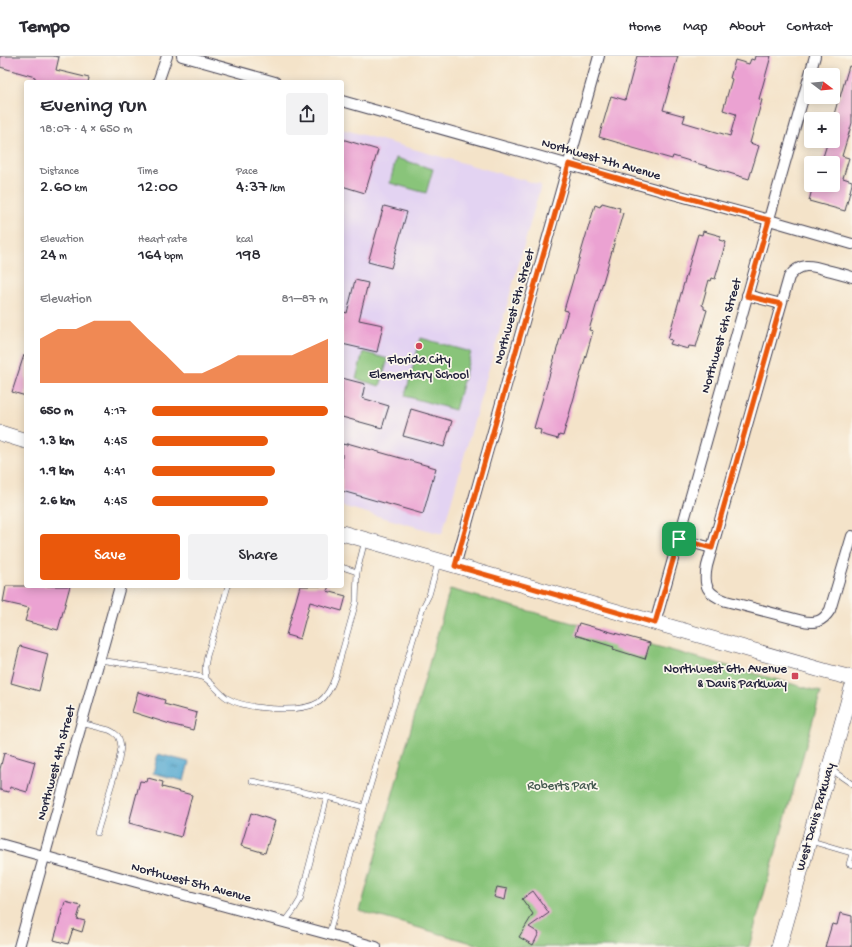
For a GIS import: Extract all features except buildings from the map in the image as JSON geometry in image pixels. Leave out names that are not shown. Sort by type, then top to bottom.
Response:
[{"type":"street","points":[[159,80],[167,56]]},
{"type":"street","points":[[182,56],[268,80]]},
{"type":"street","name":"Northwest 5th Street","points":[[455,566],[599,56]]},
{"type":"street","name":"Northwest 6th Street","points":[[655,623],[815,56]]},
{"type":"street","name":"Northwest 7th Avenue","points":[[344,102],[852,244]]},
{"type":"street","points":[[852,277],[807,265],[793,272],[790,277],[712,548],[706,575],[706,586],[715,596],[726,601],[799,620],[810,622],[822,620],[827,615],[833,604],[850,548],[852,536]]},
{"type":"street","points":[[747,296],[781,304]]},
{"type":"street","points":[[0,433],[24,440]]},
{"type":"street","points":[[344,535],[852,678]]},
{"type":"street","points":[[679,539],[712,548]]},
{"type":"street","name":"Northwest 4th Street","points":[[19,947],[119,588]]},
{"type":"street","name":"West Davis Parkway","points":[[779,947],[852,688]]},
{"type":"street","name":"Northwest 5th Avenue","points":[[0,844],[376,947]]},
{"type":"lane","points":[[227,588],[207,656],[205,668],[206,678],[226,698],[234,701],[275,709],[292,709],[313,705],[320,701],[329,690],[338,668],[356,602],[358,572],[365,540]]},
{"type":"lane","points":[[329,934],[364,807],[418,623],[429,595],[438,561]]},
{"type":"lane","points":[[344,568],[358,572]]},
{"type":"lane","points":[[99,660],[180,672],[206,678]]},
{"type":"lane","points":[[81,723],[113,732],[118,736],[121,747],[119,760],[98,833]]},
{"type":"lane","points":[[829,769],[852,784]]},
{"type":"lane","points":[[252,781],[327,797],[364,807]]},
{"type":"lane","points":[[285,922],[300,900],[327,797]]},
{"type":"lane","points":[[809,841],[852,854],[849,864],[852,865]]},
{"type":"shaded area","name":"Florida City Elementary School","points":[[344,130],[541,185],[442,534],[344,507]]},
{"type":"green space","points":[[396,158],[433,169],[426,193],[390,183]]},
{"type":"green space","points":[[421,338],[471,352],[455,410],[405,396]]},
{"type":"green space","points":[[363,352],[388,359],[380,386],[356,379]]},
{"type":"green space","name":"Roberts Park","points":[[450,589],[821,692],[749,947],[486,947],[360,911]]},
{"type":"water","points":[[158,754],[189,762],[184,781],[153,773]]},
{"type":"place","name":"Florida City Elementary School","points":[[419,346]]},
{"type":"place","name":"Northwest 6th Avenue & Davis Parkway","points":[[795,676]]},
{"type":"route","points":[[569,164],[769,220],[747,296],[781,304],[712,548],[679,539],[655,623],[455,566],[569,164]]}]
